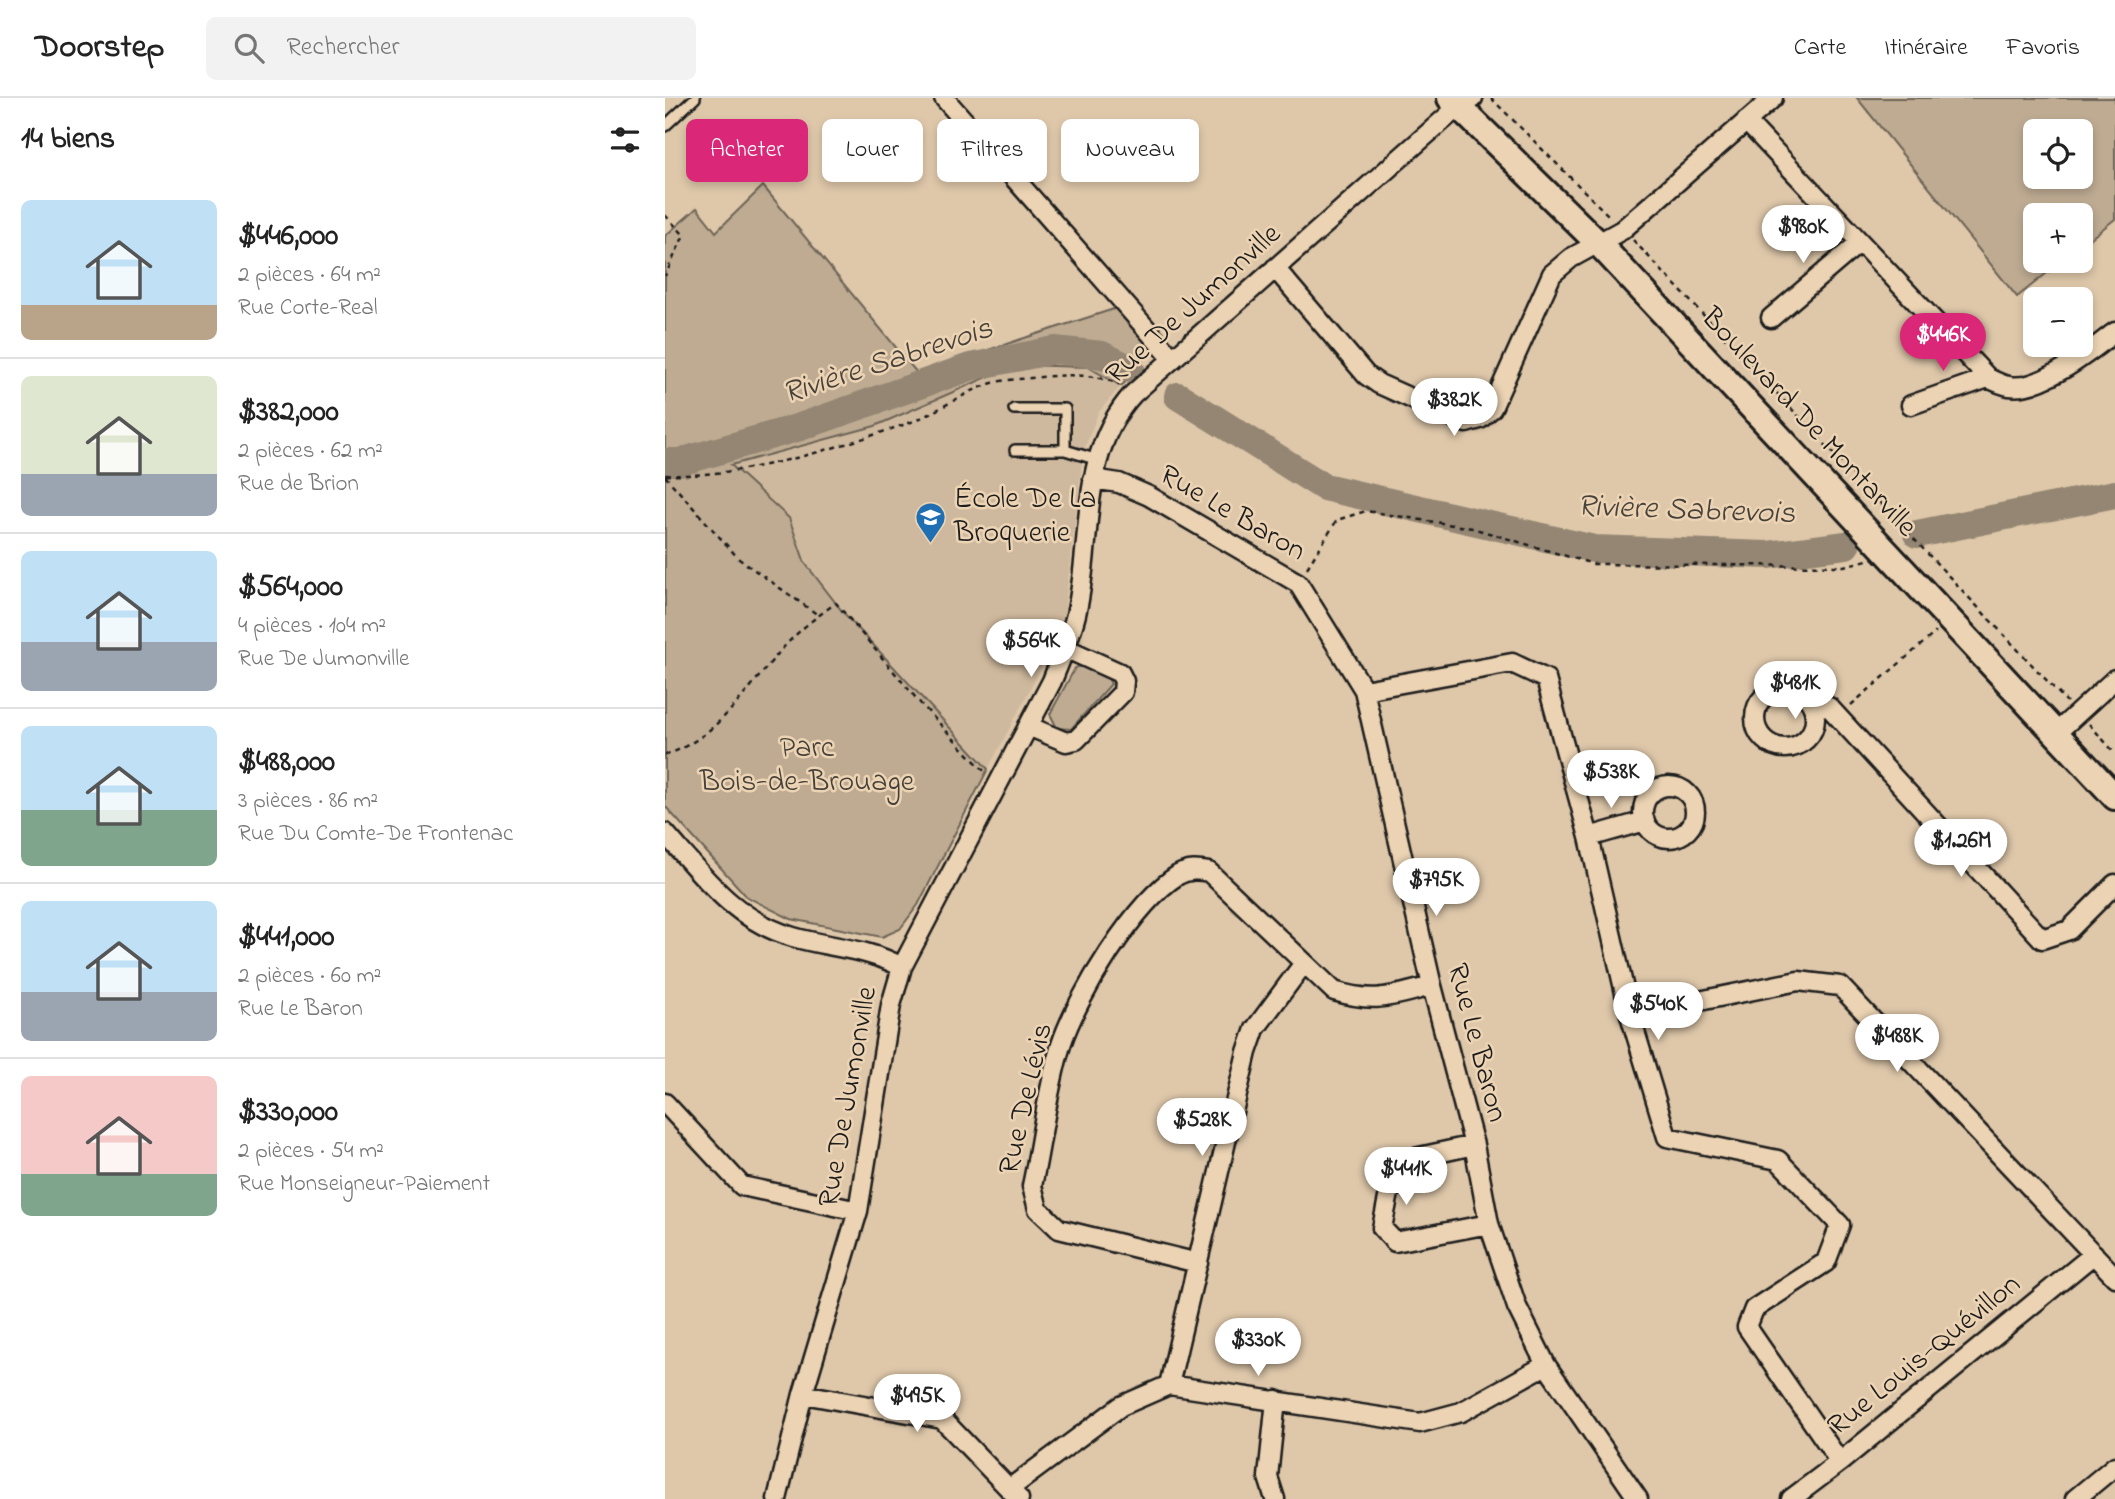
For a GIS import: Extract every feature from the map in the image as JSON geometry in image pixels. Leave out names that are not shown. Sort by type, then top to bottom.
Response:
[{"type":"street","points":[[944,98],[1173,359]]},
{"type":"street","points":[[1275,268],[1366,375],[1379,384],[1466,423],[1480,419],[1492,408],[1552,274],[1571,258],[1600,245],[1622,230],[1773,98]]},
{"type":"street","name":"Rue De Jumonville","points":[[777,1499],[803,1394],[858,1211],[891,1004],[902,967],[1028,726],[1065,648],[1077,610],[1093,479],[1116,413],[1133,394],[1461,101]]},
{"type":"street","name":"Boulevard De Montarville","points":[[1461,101],[1600,245],[2115,797]]},
{"type":"street","points":[[1746,121],[1988,378],[2010,387],[2038,381],[2074,362],[2115,332]]},
{"type":"street","points":[[1771,318],[1860,242]]},
{"type":"street","points":[[1911,405],[1988,378]]},
{"type":"street","name":"Rue Le Baron","points":[[1093,479],[1119,483],[1149,496],[1297,583],[1364,690],[1432,986],[1474,1145],[1489,1224],[1517,1307],[1545,1365],[1638,1499]]},
{"type":"street","points":[[1028,726],[1066,742],[1076,740],[1123,692],[1124,681],[1120,673],[1065,648]]},
{"type":"street","points":[[1364,690],[1512,663],[1546,679],[1589,837],[1630,1015],[1667,1137],[1778,1160],[1840,1225],[1826,1262],[1755,1309],[1747,1327],[1840,1462]]},
{"type":"street","points":[[2055,734],[2115,679]]},
{"type":"street","points":[[1811,702],[1829,707],[1838,716],[2042,939],[2069,930],[2115,884]]},
{"type":"street","points":[[1589,837],[1644,821]]},
{"type":"street","points":[[665,833],[735,909],[758,924],[794,937],[868,952],[902,967]]},
{"type":"street","name":"Rue De Lévis","points":[[1198,1263],[1059,1229],[1038,1209],[1032,1186],[1062,1045],[1079,1006],[1133,916],[1179,875],[1195,869],[1209,872],[1334,991],[1360,999],[1375,1000],[1432,986]]},
{"type":"street","points":[[1169,1385],[1255,1029],[1304,963]]},
{"type":"street","points":[[1630,1015],[1798,981],[1840,986],[2115,1277]]},
{"type":"street","points":[[665,1103],[742,1186],[858,1211]]},
{"type":"street","name":"Rue Le Baron","points":[[1474,1145],[1401,1161],[1393,1173],[1382,1228],[1395,1242],[1489,1224]]},
{"type":"street","name":"Rue Louis-Quévillon","points":[[1791,1499],[2094,1254]]},
{"type":"street","points":[[803,1394],[943,1419],[1014,1494],[1121,1406],[1169,1385],[1420,1423],[1461,1412],[1545,1365]]},
{"type":"street","points":[[1275,1499],[1268,1477],[1276,1401]]},
{"type":"street","points":[[2075,1499],[2115,1466]]},
{"type":"lane","points":[[665,125],[695,98]]},
{"type":"lane","points":[[1014,409],[1065,409],[1065,450]]},
{"type":"lane","points":[[1015,450],[1065,450],[1098,460]]},
{"type":"path","name":"Boulevard De Montarville","points":[[1491,98],[1622,230],[2115,753]]},
{"type":"path","points":[[665,215],[684,234],[665,276]]},
{"type":"path","points":[[665,476],[765,464],[851,443],[907,424],[986,385],[1010,378],[1061,374],[1093,375],[1118,383],[1133,394]]},
{"type":"path","points":[[665,476],[739,559],[818,615]]},
{"type":"path","points":[[1297,583],[1337,520],[1366,511],[1472,528],[1593,564],[1844,566],[1888,556]]},
{"type":"path","points":[[665,755],[677,751],[717,724],[783,648],[818,615],[836,603],[921,704],[996,784]]},
{"type":"path","points":[[1838,716],[1949,621]]},
{"type":"shaded area","name":"École De La Broquerie","points":[[1015,365],[1088,367],[1121,386],[1098,413],[1083,453],[1064,614],[1045,661],[988,769],[842,611],[731,465],[875,426]]},
{"type":"green space","points":[[1857,98],[2115,98],[2115,219],[2093,236],[2093,203],[2023,203],[2023,273],[2047,273],[2030,287],[2023,287],[2023,292],[2017,297]]},
{"type":"green space","name":"Parc Bois-de-Brouage","points":[[763,186],[917,373],[1117,308],[1143,338],[1147,349],[1139,370],[1121,386],[1088,367],[1015,365],[875,426],[731,465],[789,518],[805,563],[842,611],[988,769],[918,905],[900,929],[882,937],[791,919],[747,897],[665,806],[665,236],[697,208],[716,232]]},
{"type":"green space","points":[[1081,666],[1106,674],[1111,684],[1071,729],[1057,728],[1050,714],[1075,668]]},
{"type":"waterway","name":"Rivière Sabrevois","points":[[665,462],[680,462],[800,427],[970,367],[1055,350],[1102,355],[1131,369]]},
{"type":"waterway","name":"Rivière Sabrevois","points":[[1178,396],[1324,487],[1594,549],[1768,555],[1846,545]]},
{"type":"waterway","name":"Rivière Sabrevois","points":[[1917,534],[2115,494]]},
{"type":"place","name":"École De La Broquerie","points":[[931,544]]}]
